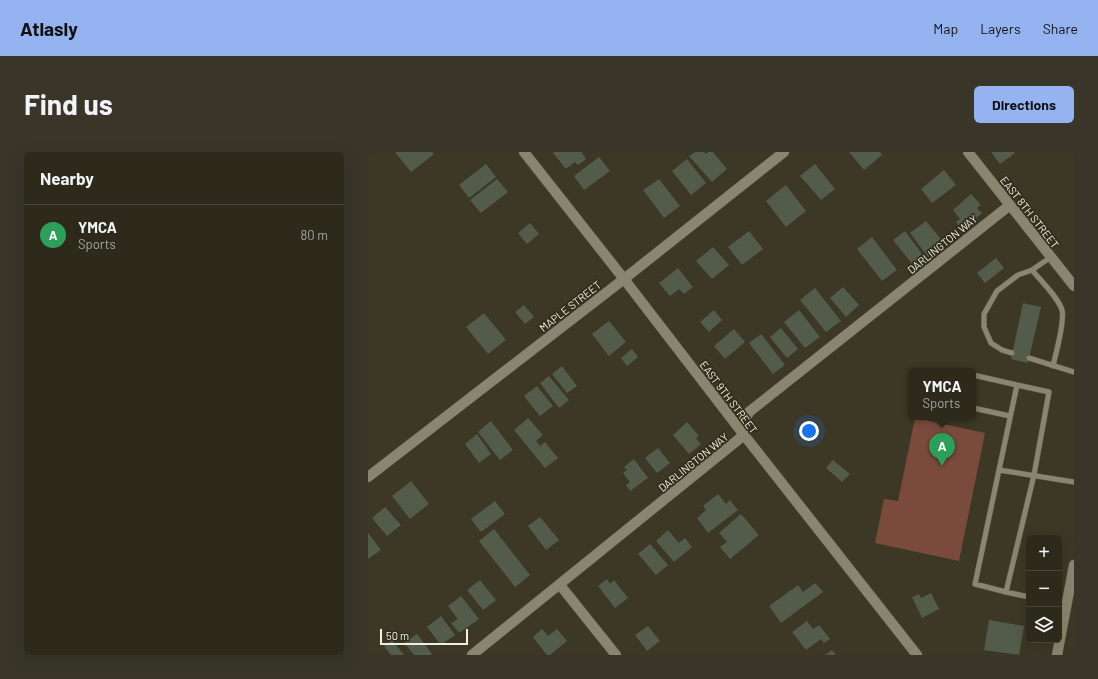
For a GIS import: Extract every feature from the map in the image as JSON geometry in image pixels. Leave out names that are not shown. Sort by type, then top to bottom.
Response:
[{"type":"street","name":"EAST 9TH STREET","points":[[524,152],[917,655]]},
{"type":"street","name":"MAPLE STREET","points":[[368,477],[624,279],[784,152]]},
{"type":"street","name":"EAST 8TH STREET","points":[[968,152],[1074,286]]},
{"type":"street","name":"DARLINGTON WAY","points":[[472,655],[744,435],[746,418],[749,412],[1010,205]]},
{"type":"street","points":[[1062,605],[1074,566]]},
{"type":"street","points":[[560,585],[616,655]]},
{"type":"street","points":[[1057,655],[1062,607]]},
{"type":"lane","points":[[1012,353],[1002,350],[990,343],[984,327],[984,314],[997,291],[1018,275],[1032,270],[1051,257]]},
{"type":"lane","points":[[1032,270],[1062,310],[1063,318],[1053,366]]},
{"type":"lane","points":[[1029,358],[1074,372]]},
{"type":"lane","points":[[976,376],[1049,392],[1034,476],[1006,592]]},
{"type":"lane","points":[[1017,385],[975,584],[1026,596]]},
{"type":"lane","points":[[976,409],[1010,416]]},
{"type":"lane","points":[[999,470],[1074,482]]},
{"type":"shaded area","points":[[915,420],[924,420],[985,433],[959,561],[875,543],[884,499],[898,501]]},
{"type":"building","points":[[395,152],[432,152],[434,154],[411,172]]},
{"type":"building","points":[[583,152],[582,153],[586,159],[578,165],[575,162],[566,169],[553,153]]},
{"type":"building","points":[[695,152],[704,152],[706,154],[708,152],[713,152],[727,169],[712,182],[689,156]]},
{"type":"building","points":[[849,152],[880,152],[882,155],[864,170]]},
{"type":"building","points":[[991,152],[1014,152],[1015,153],[1000,164]]},
{"type":"building","points":[[599,157],[610,171],[584,190],[574,176]]},
{"type":"building","points":[[687,159],[706,183],[691,195],[672,171]]},
{"type":"building","points":[[486,164],[496,177],[469,198],[459,185]]},
{"type":"building","points":[[815,164],[835,189],[821,200],[800,176]]},
{"type":"building","points":[[944,170],[956,185],[932,203],[921,189]]},
{"type":"building","points":[[497,179],[508,192],[481,213],[470,200]]},
{"type":"building","points":[[659,179],[680,206],[664,218],[643,190]]},
{"type":"building","points":[[786,185],[806,211],[786,227],[766,201]]},
{"type":"building","points":[[971,194],[981,205],[977,208],[982,213],[962,230],[956,222],[960,219],[953,210]]},
{"type":"building","points":[[926,221],[945,244],[928,257],[910,233]]},
{"type":"building","points":[[530,223],[539,234],[527,244],[518,233]]},
{"type":"building","points":[[749,231],[763,249],[742,265],[728,247]]},
{"type":"building","points":[[905,231],[922,254],[916,259],[918,261],[913,265],[893,240]]},
{"type":"building","points":[[872,237],[897,270],[882,281],[857,249]]},
{"type":"building","points":[[713,247],[729,265],[712,279],[696,261]]},
{"type":"building","points":[[996,258],[1004,268],[985,283],[977,273]]},
{"type":"building","points":[[678,268],[693,287],[684,294],[679,289],[670,296],[659,283]]},
{"type":"building","points":[[843,287],[859,305],[846,317],[830,298]]},
{"type":"building","points":[[815,288],[841,321],[826,332],[800,300]]},
{"type":"building","points":[[1023,303],[1041,307],[1028,363],[1011,359]]},
{"type":"building","points":[[524,305],[534,317],[525,324],[515,312]]},
{"type":"building","points":[[714,310],[722,320],[709,332],[700,322]]},
{"type":"building","points":[[799,310],[820,337],[805,348],[784,322]]},
{"type":"building","points":[[484,313],[506,340],[488,354],[466,327]]},
{"type":"building","points":[[609,321],[626,342],[609,356],[592,334]]},
{"type":"building","points":[[781,328],[798,349],[787,358],[770,337]]},
{"type":"building","points":[[734,329],[745,342],[725,359],[714,346]]},
{"type":"building","points":[[761,334],[785,365],[773,374],[749,343]]},
{"type":"building","points":[[632,349],[638,357],[627,366],[621,358]]},
{"type":"building","points":[[562,366],[577,386],[567,393],[552,374]]},
{"type":"building","points":[[549,376],[569,400],[559,408],[540,383]]},
{"type":"building","points":[[537,386],[553,406],[540,416],[524,396]]},
{"type":"building","points":[[528,418],[543,435],[536,441],[540,446],[545,442],[558,458],[545,468],[514,430]]},
{"type":"building","points":[[491,421],[513,450],[500,460],[478,432]]},
{"type":"building","points":[[687,422],[699,436],[696,438],[701,444],[689,454],[673,435]]},
{"type":"building","points":[[477,434],[491,454],[479,463],[465,444]]},
{"type":"building","points":[[658,448],[670,463],[657,473],[645,458]]},
{"type":"building","points":[[634,459],[648,478],[630,491],[626,485],[630,482],[623,473],[627,470],[624,467]]},
{"type":"building","points":[[833,460],[850,474],[842,482],[826,468]]},
{"type":"building","points":[[411,481],[429,504],[410,519],[392,496]]},
{"type":"building","points":[[718,494],[726,504],[730,500],[738,510],[708,533],[697,518],[706,510],[703,506]]},
{"type":"building","points":[[495,501],[505,514],[481,532],[471,519]]},
{"type":"building","points":[[385,507],[401,525],[387,536],[372,518]]},
{"type":"building","points":[[741,514],[759,535],[730,559],[720,547],[727,542],[719,533]]},
{"type":"building","points":[[540,517],[559,540],[546,550],[528,526]]},
{"type":"building","points":[[494,529],[530,575],[515,587],[479,541]]},
{"type":"building","points":[[668,530],[679,543],[685,538],[692,547],[674,562],[656,541]]},
{"type":"building","points":[[368,533],[381,550],[368,559]]},
{"type":"building","points":[[650,544],[668,565],[656,575],[638,554]]},
{"type":"building","points":[[607,579],[610,584],[614,580],[628,598],[615,608],[598,586]]},
{"type":"building","points":[[480,580],[496,600],[483,610],[467,590]]},
{"type":"building","points":[[815,583],[823,592],[781,623],[769,606],[798,585],[803,592]]},
{"type":"building","points":[[931,593],[939,609],[922,618],[912,597],[919,594],[921,598]]},
{"type":"building","points":[[461,596],[479,619],[459,633],[451,623],[458,619],[448,606]]},
{"type":"building","points":[[441,616],[455,635],[441,645],[427,627]]},
{"type":"building","points":[[989,620],[1024,626],[1019,655],[984,650]]},
{"type":"building","points":[[807,621],[813,629],[819,625],[830,639],[824,643],[821,639],[806,650],[792,632]]},
{"type":"building","points":[[648,626],[660,641],[647,651],[635,635]]},
{"type":"building","points":[[542,629],[548,636],[557,629],[567,641],[550,655],[547,655],[533,637]]},
{"type":"building","points":[[417,634],[432,654],[414,655],[404,643]]},
{"type":"building","points":[[392,640],[404,655],[391,655],[384,646]]},
{"type":"building","points":[[832,650],[836,655],[825,655]]},
{"type":"place","name":"YMCA","points":[[942,466]]}]
